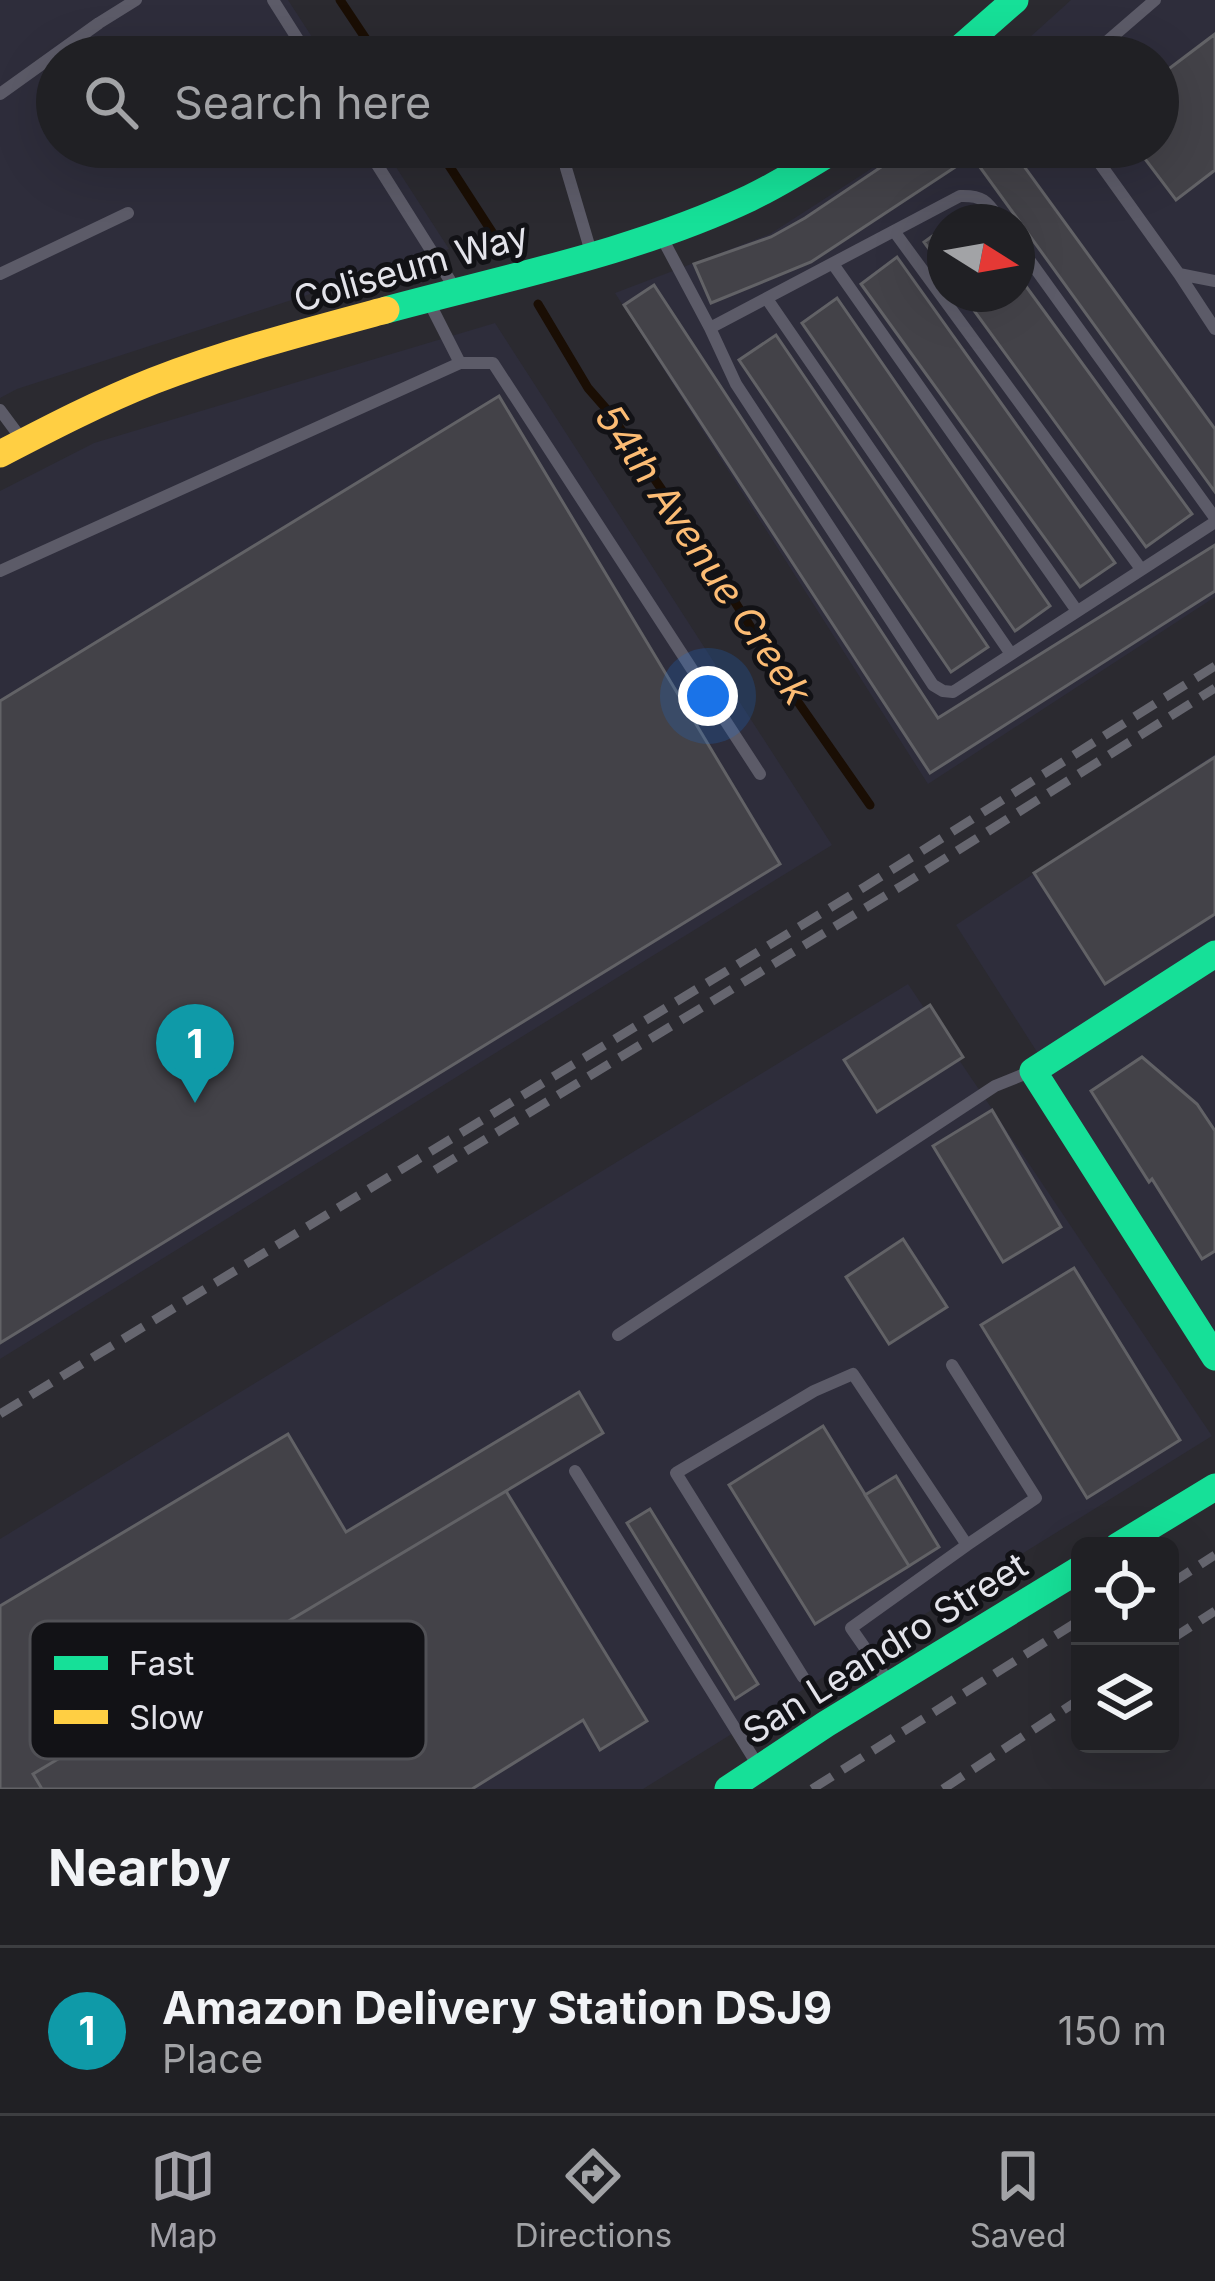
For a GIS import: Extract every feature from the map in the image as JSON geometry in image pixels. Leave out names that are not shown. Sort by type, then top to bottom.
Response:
[{"type":"street","points":[[974,36],[1016,0]]},
{"type":"street","name":"Coliseum Way","points":[[12,448],[173,374],[660,235],[734,208],[809,168]]},
{"type":"street","points":[[1215,954],[1033,1071],[1215,1358]]},
{"type":"street","points":[[1133,1537],[1215,1487]]},
{"type":"street","name":"San Leandro Street","points":[[728,1789],[1071,1575]]},
{"type":"lane","points":[[81,36],[136,0]]},
{"type":"lane","points":[[273,0],[296,36]]},
{"type":"lane","points":[[1113,36],[1155,0]]},
{"type":"lane","points":[[0,94],[36,68]]},
{"type":"lane","points":[[379,168],[457,291]]},
{"type":"lane","points":[[566,168],[591,254]]},
{"type":"lane","points":[[1103,168],[1215,329]]},
{"type":"lane","points":[[945,204],[976,195],[989,204]]},
{"type":"lane","points":[[0,274],[128,213]]},
{"type":"lane","points":[[710,328],[927,214]]},
{"type":"lane","points":[[894,232],[1141,569]]},
{"type":"lane","points":[[660,235],[736,384],[933,685],[943,692],[953,692],[1215,520],[1035,268]]},
{"type":"lane","points":[[833,264],[1077,611]]},
{"type":"lane","points":[[1179,274],[1215,280]]},
{"type":"lane","points":[[428,299],[460,363]]},
{"type":"lane","points":[[767,299],[1011,654]]},
{"type":"lane","points":[[0,571],[460,363],[493,363],[760,774]]},
{"type":"lane","points":[[0,410],[12,448]]},
{"type":"lane","points":[[618,1335],[995,1086],[1033,1071]]},
{"type":"lane","points":[[891,1685],[851,1628],[1036,1498],[952,1365]]},
{"type":"lane","points":[[803,1677],[676,1473],[814,1391],[853,1374],[967,1545]]},
{"type":"lane","points":[[575,1472],[760,1768]]},
{"type":"shaded area","points":[[0,0],[288,0],[311,36],[36,36],[36,168],[397,168],[449,249],[0,398]]},
{"type":"shaded area","points":[[1071,0],[1215,0],[1215,597],[928,784],[615,293],[770,234],[872,168],[1179,168],[1179,36],[1031,36]]},
{"type":"shaded area","points":[[495,323],[832,845],[0,1359],[0,491],[94,443]]},
{"type":"shaded area","points":[[1215,754],[1215,1331],[956,925]]},
{"type":"shaded area","points":[[908,984],[1212,1436],[643,1789],[0,1789],[0,1539]]},
{"type":"building","points":[[1215,34],[1215,170],[1176,200],[1152,168],[1179,168],[1179,61]]},
{"type":"building","points":[[880,168],[954,168],[811,262],[711,303],[694,264],[771,237]]},
{"type":"building","points":[[981,168],[1025,168],[1215,429],[1215,492],[1035,243],[1035,204],[1007,204]]},
{"type":"building","points":[[897,257],[927,299],[927,312],[936,312],[1115,563],[1080,587],[861,284]]},
{"type":"building","points":[[654,285],[938,718],[1215,545],[1215,591],[930,773],[624,305]]},
{"type":"building","points":[[837,298],[1050,606],[1015,631],[802,323]]},
{"type":"building","points":[[1035,299],[1192,514],[1146,547],[975,312],[1035,312]]},
{"type":"building","points":[[776,335],[988,647],[951,672],[739,360]]},
{"type":"building","points":[[499,396],[780,864],[0,1343],[0,701]]},
{"type":"building","points":[[1215,757],[1215,914],[1105,984],[1034,873]]},
{"type":"building","points":[[930,1005],[963,1057],[877,1112],[844,1060]]},
{"type":"building","points":[[1142,1057],[1197,1104],[1215,1131],[1215,1251],[1202,1259],[1091,1091]]},
{"type":"building","points":[[992,1110],[1061,1227],[1003,1262],[933,1146]]},
{"type":"building","points":[[903,1239],[947,1307],[889,1344],[846,1277]]},
{"type":"building","points":[[1074,1268],[1180,1440],[1087,1498],[981,1325]]},
{"type":"building","points":[[579,1392],[603,1433],[289,1621],[30,1621],[30,1759],[58,1759],[33,1774],[42,1789],[0,1789],[0,1606],[288,1434],[346,1532]]},
{"type":"building","points":[[823,1426],[909,1566],[815,1624],[729,1485]]},
{"type":"building","points":[[896,1476],[939,1547],[909,1566],[865,1495]]},
{"type":"building","points":[[506,1491],[647,1721],[600,1750],[583,1720],[472,1789],[42,1789],[33,1774],[58,1759],[426,1759],[426,1621],[289,1621]]},
{"type":"building","points":[[650,1509],[758,1684],[735,1699],[627,1523]]},
{"type":"waterway","name":"54th Avenue Creek","points":[[340,0],[364,36]]},
{"type":"waterway","name":"54th Avenue Creek","points":[[451,168],[492,232]]},
{"type":"waterway","name":"54th Avenue Creek","points":[[538,304],[588,388],[694,537],[798,702],[870,805]]},
{"type":"railway","points":[[0,1414],[866,886],[1215,666]]},
{"type":"railway","points":[[435,1170],[1215,688]]},
{"type":"railway","points":[[1179,1578],[1215,1555]]},
{"type":"railway","points":[[1179,1634],[1215,1611]]},
{"type":"railway","points":[[812,1789],[1071,1626]]},
{"type":"railway","points":[[943,1789],[1071,1705]]},
{"type":"traffic: fast","points":[[974,36],[1015,0]]},
{"type":"traffic: fast","points":[[386,310],[662,234],[750,198],[804,168]]},
{"type":"traffic: fast","points":[[1215,954],[1033,1071],[1215,1357]]},
{"type":"traffic: fast","points":[[1133,1537],[1215,1487]]},
{"type":"traffic: fast","points":[[728,1789],[1071,1574]]},
{"type":"traffic: slow","points":[[0,454],[153,381],[239,351],[386,310]]},
{"type":"place","name":"Amazon Delivery Station DSJ9","points":[[195,1103]]}]
